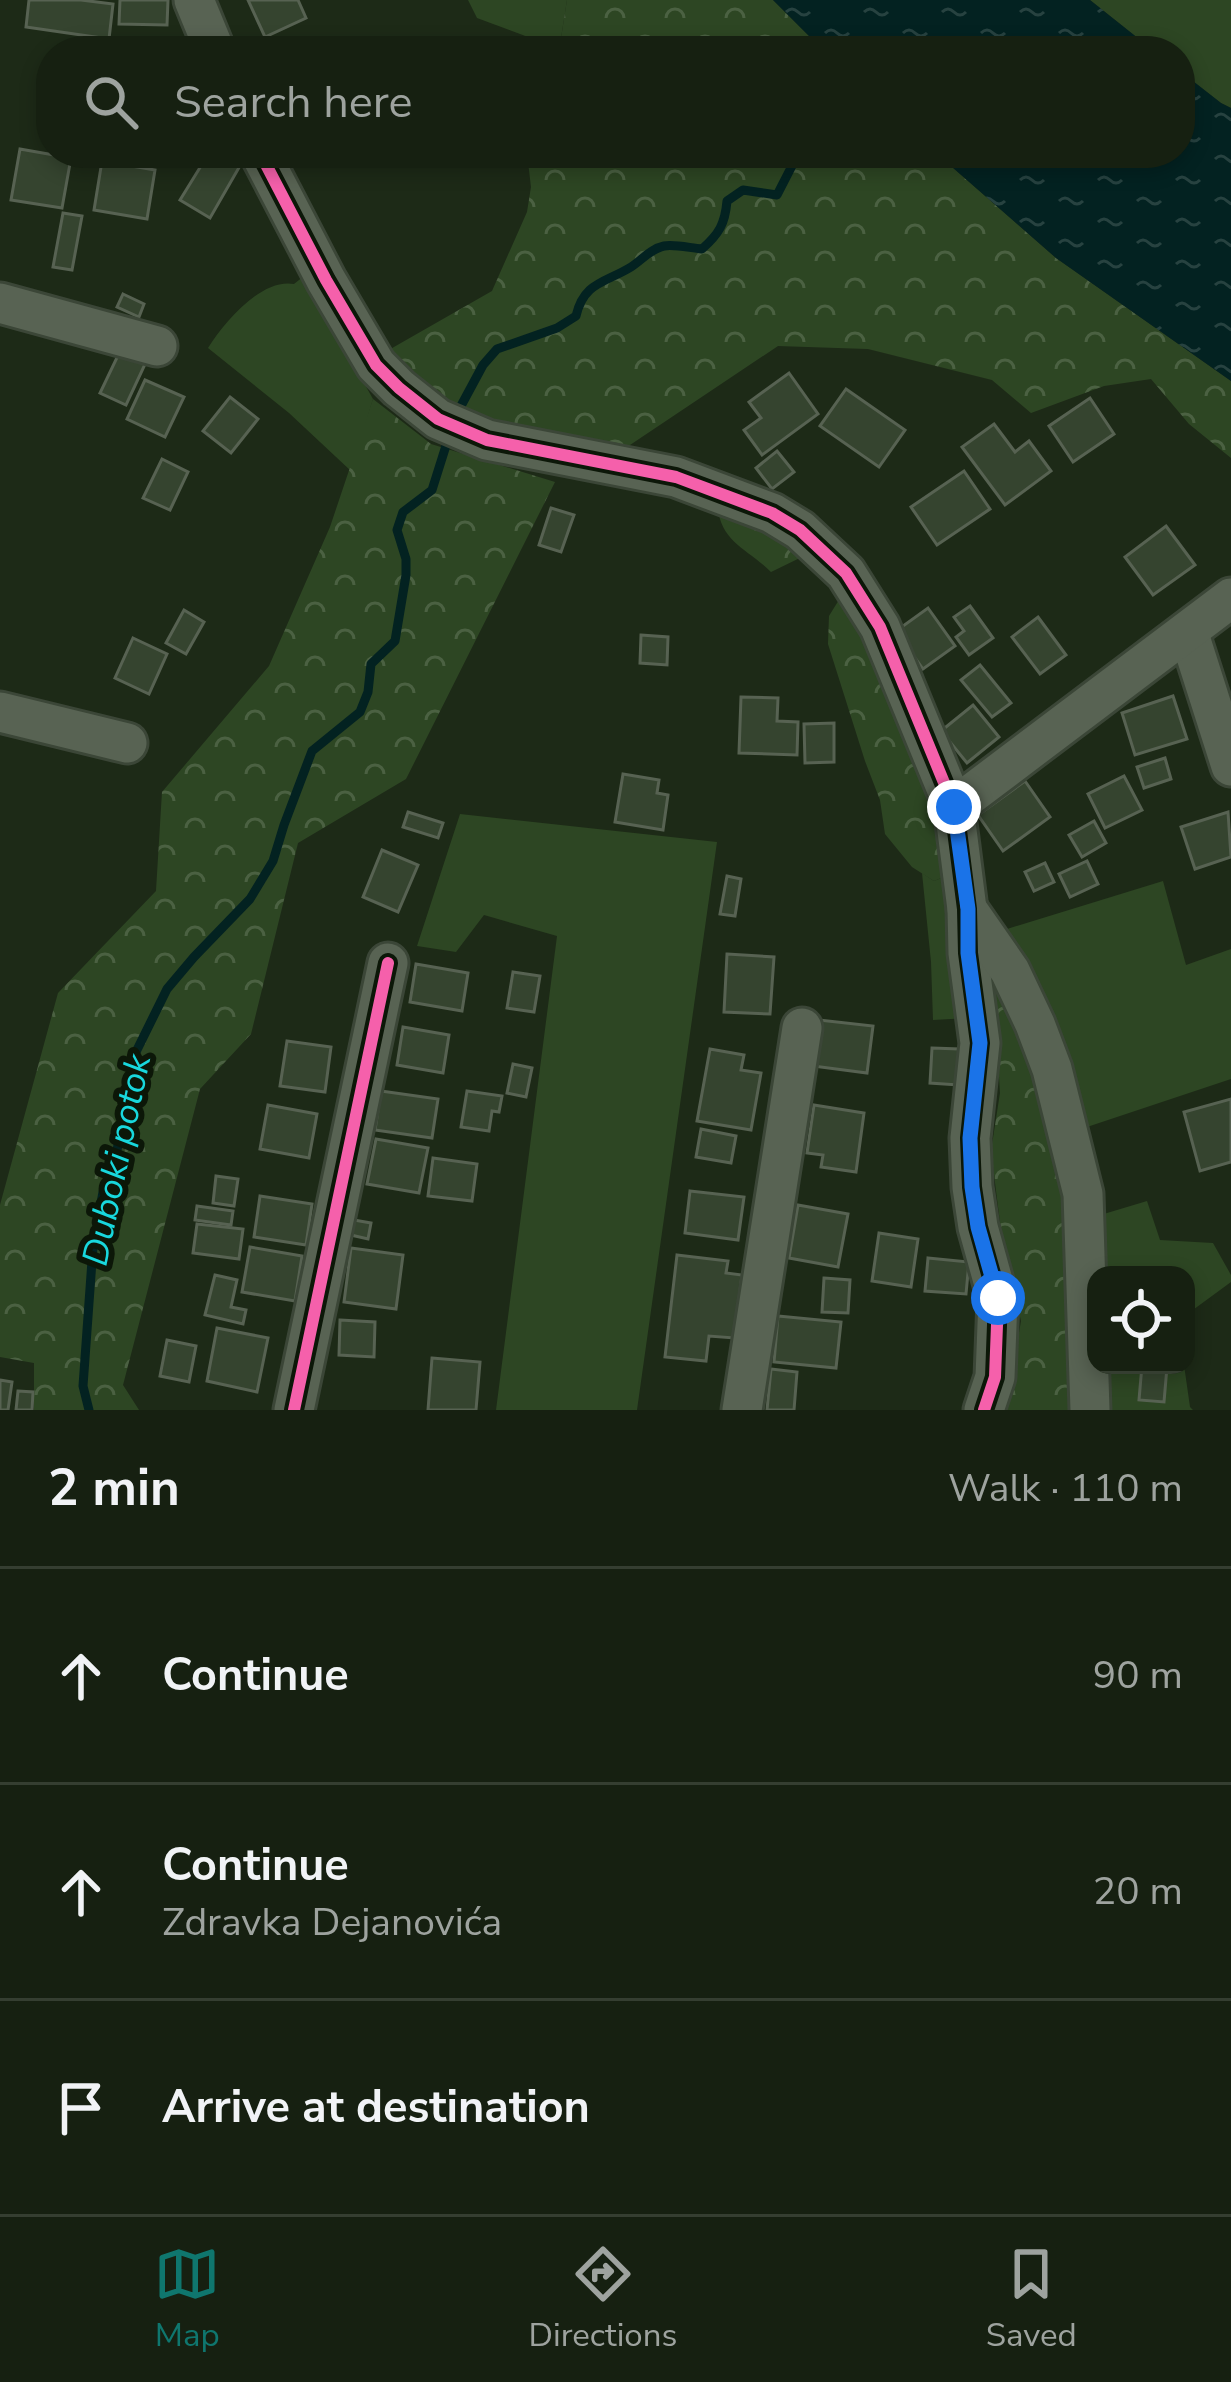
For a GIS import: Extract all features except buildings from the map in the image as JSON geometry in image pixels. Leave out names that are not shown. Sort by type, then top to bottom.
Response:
[{"type":"street","points":[[194,0],[208,36]]},
{"type":"street","points":[[268,168],[376,364],[399,388],[451,426],[487,440],[676,477],[772,513],[800,530],[846,573],[880,627],[954,807],[968,909],[968,953],[980,1043],[970,1138],[972,1187],[998,1298],[995,1377],[984,1410]]},
{"type":"street","points":[[0,302],[157,346]]},
{"type":"street","points":[[954,807],[1231,598]]},
{"type":"street","points":[[1188,631],[1231,766]]},
{"type":"street","points":[[0,712],[128,743]]},
{"type":"street","points":[[968,909],[1010,971],[1035,1024],[1052,1069],[1083,1194],[1090,1410]]},
{"type":"street","points":[[294,1410],[388,964]]},
{"type":"street","points":[[742,1410],[802,1028]]},
{"type":"green space","points":[[468,0],[567,0],[561,36],[525,36],[477,18]]},
{"type":"green space","points":[[567,0],[773,0],[809,36],[561,36]]},
{"type":"green space","points":[[1090,0],[1231,0],[1231,108],[1195,83],[1195,36],[1135,36]]},
{"type":"green space","points":[[529,168],[953,168],[1056,258],[1231,381],[1231,458],[1189,424],[1151,379],[1104,386],[1031,413],[992,380],[868,349],[778,346],[627,447],[480,421],[403,375],[387,351],[492,291],[527,212]]},
{"type":"green space","points":[[304,276],[373,399],[351,471],[208,348],[257,295],[281,284],[294,284]]},
{"type":"green space","points":[[373,399],[431,444],[555,482],[406,779],[298,843],[251,1034],[200,1089],[123,1385],[139,1410],[34,1410],[34,1363],[0,1357],[0,1205],[58,993],[156,891],[162,792],[269,666],[330,527]]},
{"type":"green space","points":[[718,508],[810,553],[771,572],[730,537]]},
{"type":"green space","points":[[842,595],[872,632],[942,802],[948,875],[934,881],[912,867],[885,834],[880,800],[828,644],[829,616]]},
{"type":"green space","points":[[460,814],[717,842],[637,1410],[496,1410],[557,936],[484,915],[456,952],[417,946]]},
{"type":"green space","points":[[922,873],[934,881],[948,875],[969,1018],[933,1020]]},
{"type":"green space","points":[[1163,881],[1186,965],[1231,949],[1231,1079],[1081,1129],[1035,984],[1007,929]]},
{"type":"green space","points":[[993,977],[1039,1075],[1065,1196],[1071,1410],[1006,1410],[1021,1321],[1001,1230],[991,1151],[1000,1093]]},
{"type":"green space","points":[[1147,1201],[1160,1240],[1213,1243],[1231,1282],[1195,1308],[1195,1266],[1100,1266],[1097,1216]]},
{"type":"green space","points":[[1106,1374],[1185,1374],[1193,1410],[1108,1410]]},
{"type":"water","points":[[773,0],[1090,0],[1135,36],[809,36]]},
{"type":"water","points":[[1195,83],[1231,108],[1231,381],[1056,258],[953,168],[1195,168]]},
{"type":"waterway","name":"Duboki potok","points":[[455,417],[497,349],[557,328],[576,316],[590,290],[654,250],[668,246],[702,249],[720,228],[727,201],[743,190],[777,195],[791,168]]},
{"type":"waterway","name":"Duboki potok","points":[[89,1410],[83,1386],[93,1247],[103,1192],[115,1162],[133,1058],[167,989],[250,899],[273,861],[312,751],[360,712],[371,664],[395,641],[406,575],[397,530],[403,512],[432,490],[450,433]]},
{"type":"cycle path","points":[[268,168],[376,365],[438,419],[487,440],[676,477],[772,513],[800,530],[846,573],[880,627],[954,807],[980,1043],[970,1138],[972,1187],[998,1299],[995,1377],[984,1410]]},
{"type":"cycle path","points":[[294,1410],[388,963]]},
{"type":"route","points":[[954,807],[979,1018],[970,1138],[972,1187],[998,1298]]}]
